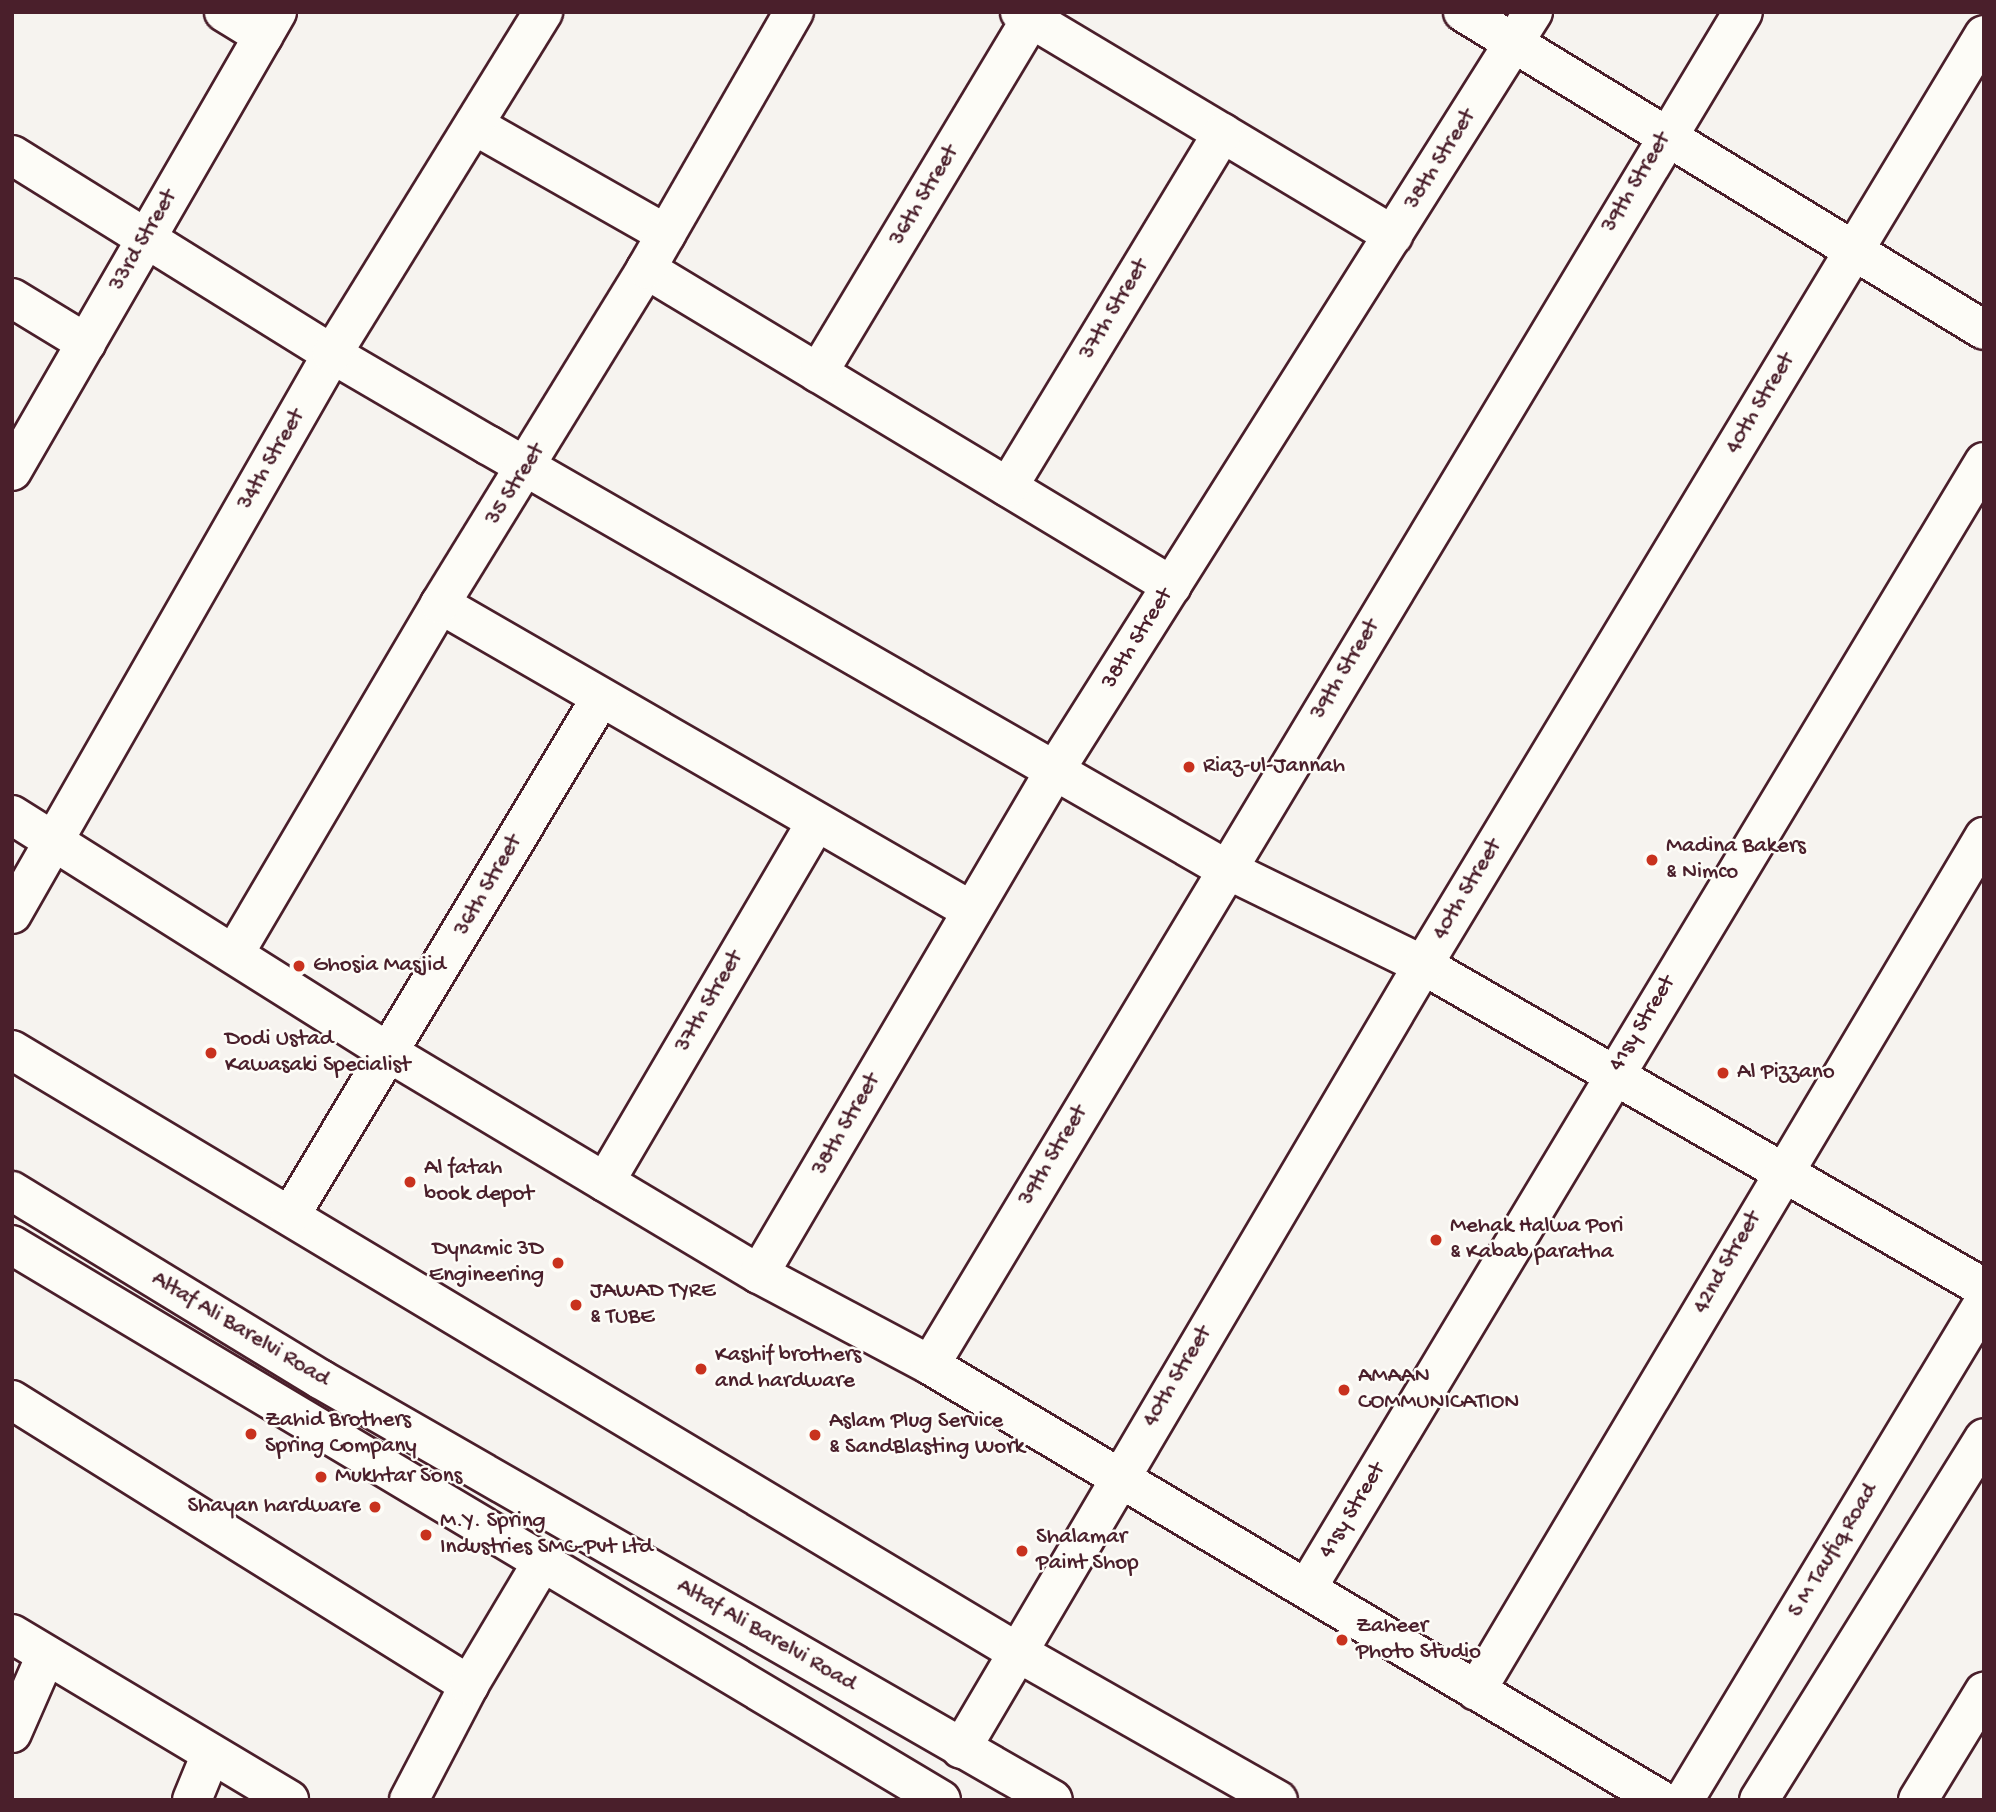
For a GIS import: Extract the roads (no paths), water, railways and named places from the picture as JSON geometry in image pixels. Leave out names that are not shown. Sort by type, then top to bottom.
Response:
[{"type":"main road","points":[[224,12],[270,24]]},
{"type":"main road","name":"34th Street","points":[[12,914],[332,354],[543,12]]},
{"type":"main road","name":"35 Street","points":[[234,954],[440,604],[528,467],[646,270],[793,12]]},
{"type":"main road","points":[[1463,12],[1524,28],[1666,136],[1984,330]]},
{"type":"main road","name":"39th Street","points":[[930,1365],[1666,136],[1743,12]]},
{"type":"main road","points":[[1026,16],[1393,235]]},
{"type":"main road","name":"36th Street","points":[[818,373],[1026,16]]},
{"type":"main road","name":"33rd Street","points":[[12,471],[270,24]]},
{"type":"main road","name":"38th Street","points":[[759,1275],[1055,770],[1524,28]]},
{"type":"main road","name":"40th Street","points":[[961,1749],[1119,1476],[1423,965],[1984,35]]},
{"type":"main road","points":[[474,125],[666,234]]},
{"type":"main road","name":"37th Street","points":[[1008,487],[1222,133]]},
{"type":"main road","points":[[12,155],[332,354],[1226,869],[1423,965],[1780,1173],[1984,1288]]},
{"type":"main road","points":[[646,270],[1172,586]]},
{"type":"main road","points":[[12,298],[86,343]]},
{"type":"main road","name":"41sy Street","points":[[1307,1588],[1612,1074],[1984,462]]},
{"type":"main road","points":[[440,604],[600,699],[972,911]]},
{"type":"main road","name":"36th Street","points":[[290,1216],[391,1054],[600,699]]},
{"type":"main road","points":[[12,815],[391,1054],[759,1275],[930,1365],[1661,1800]]},
{"type":"main road","name":"37th Street","points":[[605,1182],[816,822]]},
{"type":"main road","name":"42nd Street","points":[[1476,1691],[1780,1173],[1984,837]]},
{"type":"main road","points":[[12,1050],[1017,1652],[1278,1800]]},
{"type":"main road","name":"Altaf Ali Barelvi Road","points":[[12,1191],[320,1379],[1053,1800]]},
{"type":"main road","name":"Altaf Ali Barelvi Road","points":[[12,1245],[541,1564],[941,1800]]},
{"type":"main road","name":"S M Taufiq Road","points":[[1684,1800],[1984,1302]]},
{"type":"main road","points":[[12,1400],[469,1685]]},
{"type":"main road","points":[[1759,1800],[1984,1438]]},
{"type":"main road","points":[[409,1800],[469,1685],[541,1564]]},
{"type":"main road","points":[[12,1634],[289,1800]]},
{"type":"main road","points":[[12,1733],[46,1655]]},
{"type":"main road","points":[[1918,1800],[1984,1692]]},
{"type":"main road","points":[[192,1800],[211,1754]]},
{"type":"place","name":"Riaz-ul-Jannah","points":[[1189,767]]},
{"type":"place","name":"Madina Bakers & Nimco","points":[[1652,860]]},
{"type":"place","name":"Ghosia Masjid","points":[[299,966]]},
{"type":"place","name":"Dodi Ustad Kawasaki Specialist","points":[[211,1053]]},
{"type":"place","name":"Al Pizzano","points":[[1723,1073]]},
{"type":"place","name":"Al fatah book depot","points":[[410,1182]]},
{"type":"place","name":"Mehak Halwa Pori & Kabab paratha","points":[[1436,1240]]},
{"type":"place","name":"Dynamic 3D Engineering","points":[[558,1263]]},
{"type":"place","name":"JAWAD TYRE & TUBE","points":[[576,1305]]},
{"type":"place","name":"Kashif brothers and hardware","points":[[701,1369]]},
{"type":"place","name":"AMAAN COMMUNICATION","points":[[1344,1390]]},
{"type":"place","name":"Zahid Brothers Spring Company","points":[[251,1434]]},
{"type":"place","name":"Aslam Plug Service & SandBlasting Work","points":[[815,1435]]},
{"type":"place","name":"Mukhtar Sons","points":[[321,1477]]},
{"type":"place","name":"Shayan hardware","points":[[375,1507]]},
{"type":"place","name":"M.Y. Spring Industries SMC-Pvt Ltd","points":[[426,1535]]},
{"type":"place","name":"Shalamar Paint Shop","points":[[1022,1551]]},
{"type":"place","name":"Zaheer Photo Studio","points":[[1342,1640]]}]
